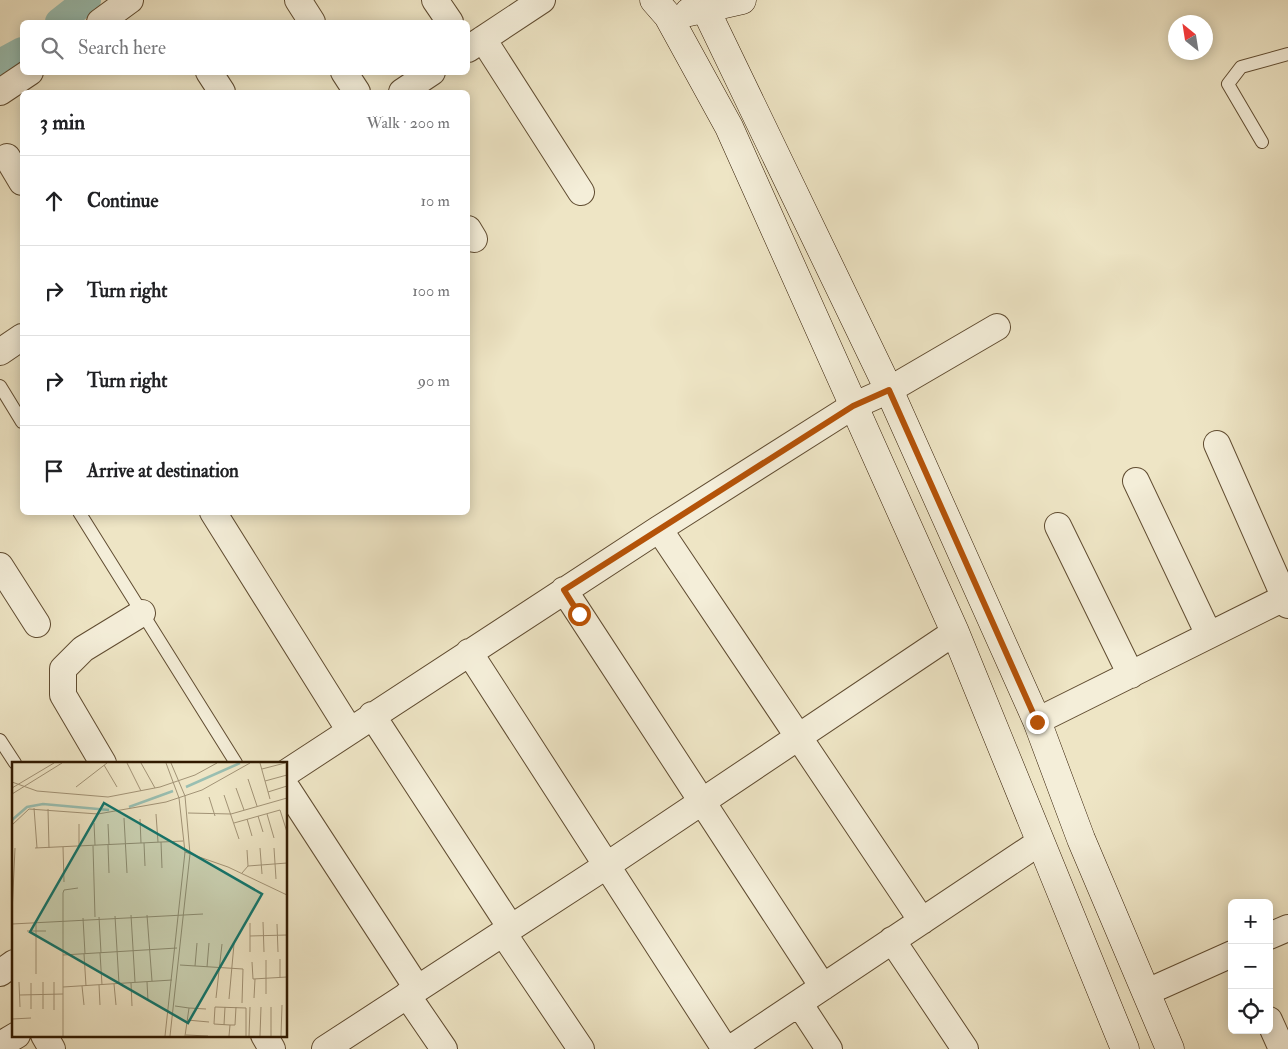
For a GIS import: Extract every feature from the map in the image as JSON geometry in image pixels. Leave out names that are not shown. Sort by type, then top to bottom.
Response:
[{"type":"street","points":[[103,20],[130,0]]},
{"type":"street","points":[[298,0],[311,20]]},
{"type":"street","points":[[435,0],[449,20]]},
{"type":"street","points":[[542,0],[475,44],[581,192]]},
{"type":"street","points":[[742,0],[661,8],[729,127],[955,632],[1125,1049]]},
{"type":"street","points":[[704,4],[889,390],[1037,722],[1081,839],[1170,1049]]},
{"type":"street","points":[[0,92],[26,75]]},
{"type":"street","points":[[211,75],[221,90]]},
{"type":"street","points":[[346,75],[356,90]]},
{"type":"street","points":[[405,90],[428,75]]},
{"type":"street","points":[[7,156],[20,179]]},
{"type":"street","points":[[288,772],[659,528],[853,406],[889,390],[997,327]]},
{"type":"street","points":[[0,352],[20,339]]},
{"type":"street","points":[[1037,722],[1287,599],[1217,444]]},
{"type":"street","points":[[1136,481],[1209,636]]},
{"type":"street","points":[[215,515],[350,731]]},
{"type":"street","points":[[1058,526],[1131,675]]},
{"type":"street","points":[[659,528],[797,737],[922,921]]},
{"type":"street","points":[[0,566],[37,624]]},
{"type":"street","points":[[564,590],[822,987]]},
{"type":"street","points":[[102,762],[63,695],[63,670],[83,649],[142,613]]},
{"type":"street","points":[[325,1049],[606,866],[955,632]]},
{"type":"street","points":[[469,652],[725,1049]]},
{"type":"street","points":[[372,715],[581,1049]]},
{"type":"street","points":[[288,791],[412,992],[444,1049]]},
{"type":"street","points":[[730,1049],[1040,842]]},
{"type":"street","points":[[1273,934],[1288,928]]},
{"type":"street","points":[[892,940],[965,1049]]},
{"type":"street","points":[[1147,992],[1228,956]]},
{"type":"street","points":[[799,1003],[829,1049]]},
{"type":"street","points":[[0,1045],[15,1036]]},
{"type":"street","points":[[45,1036],[52,1049]]},
{"type":"street","points":[[265,1036],[272,1049]]},
{"type":"lane","points":[[1262,142],[1228,84],[1241,67],[1288,54]]},
{"type":"lane","points":[[0,386],[20,419]]},
{"type":"lane","points":[[81,515],[235,762]]},
{"type":"lane","points":[[0,740],[13,762]]},
{"type":"waterway","points":[[62,20],[87,0]]},
{"type":"waterway","points":[[0,63],[20,52]]},
{"type":"route","points":[[579,614],[564,590],[853,406],[889,390],[1037,722]]}]
